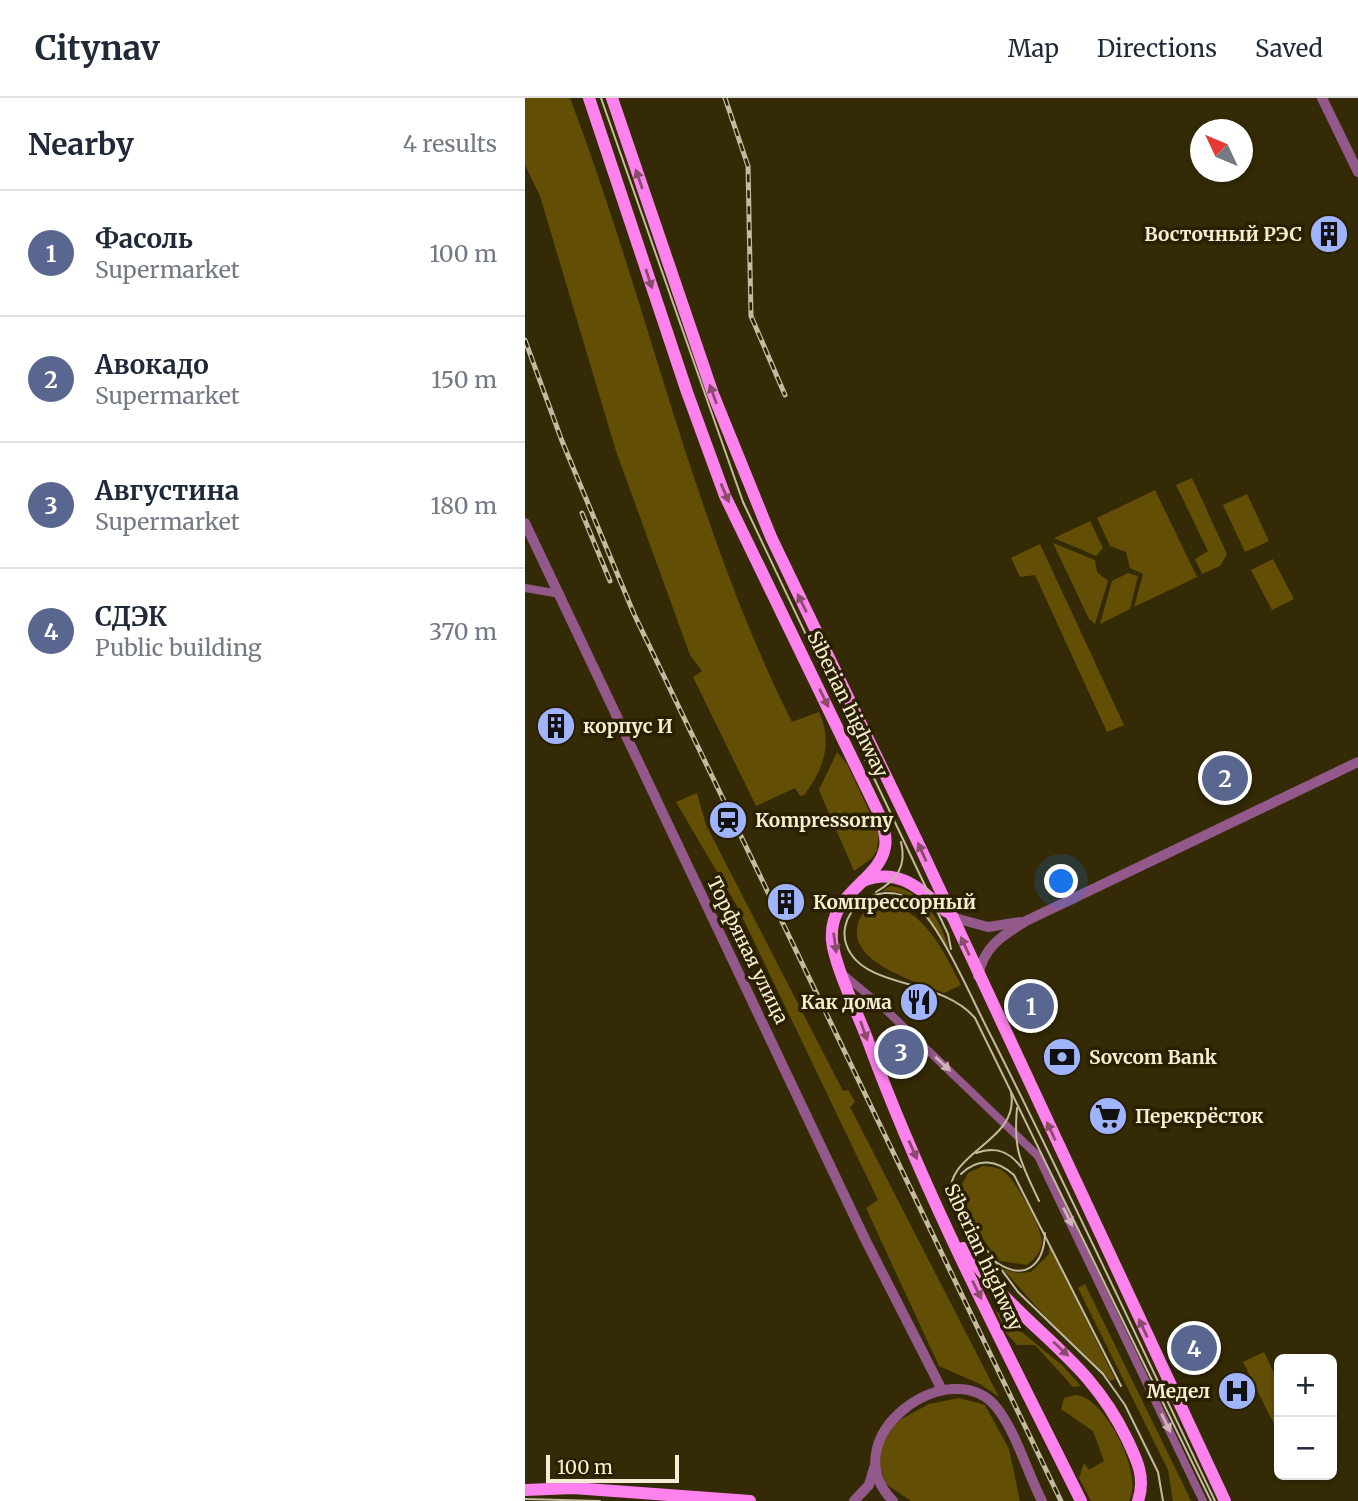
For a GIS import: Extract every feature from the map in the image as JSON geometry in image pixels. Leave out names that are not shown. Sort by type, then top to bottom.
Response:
[{"type":"main road","name":"Siberian highway","points":[[589,98],[687,392],[725,496],[880,816],[885,847],[880,860],[844,899],[834,925],[832,942],[885,1087],[948,1228],[1081,1500]]},
{"type":"main road","name":"Siberian highway","points":[[612,98],[713,394],[771,537],[1225,1501]]},
{"type":"main road","points":[[860,882],[881,876],[897,877],[921,889],[951,916]]},
{"type":"main road","points":[[948,1228],[991,1283],[1065,1353],[1103,1395],[1137,1459],[1142,1478],[1138,1501]]},
{"type":"main road","points":[[525,1490],[573,1488],[750,1501]]},
{"type":"street","points":[[1322,98],[1358,172]]},
{"type":"street","name":"Торфяная улица","points":[[525,523],[865,1239],[942,1390]]},
{"type":"street","points":[[525,588],[560,594]]},
{"type":"street","points":[[978,975],[981,962],[992,944],[1026,921],[1358,762]]},
{"type":"street","points":[[951,916],[988,927],[1026,921]]},
{"type":"street","points":[[844,975],[886,1010],[1038,1156],[1203,1501]]},
{"type":"street","points":[[854,1501],[869,1485],[878,1443],[887,1424],[907,1407],[942,1390],[970,1391],[997,1408],[1040,1497]]},
{"type":"street","points":[[875,1465],[879,1482],[893,1501]]},
{"type":"shaded area","points":[[525,98],[570,98],[624,255],[699,493],[758,648],[792,722],[819,712],[826,745],[817,775],[804,795],[800,796],[795,788],[756,806],[693,677],[702,671],[690,655],[616,451],[540,196],[525,165]]},
{"type":"shaded area","points":[[1192,478],[1227,554],[1220,566],[1202,574],[1195,559],[1208,551],[1176,485]]},
{"type":"shaded area","points":[[1155,490],[1197,577],[1134,607],[1143,574],[1130,568],[1126,552],[1110,546],[1097,518]]},
{"type":"shaded area","points":[[1247,494],[1269,541],[1245,552],[1223,505]]},
{"type":"shaded area","points":[[1090,521],[1103,548],[1096,556],[1054,538]]},
{"type":"shaded area","points":[[1053,543],[1095,560],[1097,572],[1108,581],[1095,624],[1089,619]]},
{"type":"shaded area","points":[[1040,544],[1124,725],[1107,732],[1035,575],[1020,577],[1011,558]]},
{"type":"shaded area","points":[[1273,559],[1294,599],[1272,610],[1251,570]]},
{"type":"shaded area","points":[[1128,573],[1138,576],[1130,609],[1100,624],[1112,581]]},
{"type":"shaded area","points":[[837,752],[847,764],[879,832],[877,850],[872,858],[854,871],[819,790]]},
{"type":"shaded area","points":[[697,793],[706,825],[843,1091],[848,1090],[855,1102],[850,1107],[999,1397],[980,1384],[939,1366],[866,1208],[878,1200],[737,906],[676,802]]},
{"type":"shaded area","points":[[890,886],[912,894],[930,910],[943,932],[950,955],[932,922],[915,903],[894,892],[882,891]]},
{"type":"shaded area","points":[[881,902],[896,906],[921,922],[939,945],[961,985],[944,993],[890,970],[865,953],[859,942],[859,920],[872,906]]},
{"type":"shaded area","points":[[983,1166],[1000,1169],[1009,1177],[1034,1216],[1042,1243],[1037,1256],[1027,1265],[1000,1261],[970,1224],[959,1190],[968,1173]]},
{"type":"shaded area","points":[[1049,1245],[1115,1379],[1111,1381],[1051,1323],[1003,1269],[1018,1273],[1031,1272],[1049,1254]]},
{"type":"shaded area","points":[[1085,1284],[1191,1501],[1173,1501],[1168,1470],[1078,1288]]},
{"type":"shaded area","points":[[996,1311],[1063,1366],[1081,1386],[1073,1387],[1035,1345],[1017,1345],[1006,1333]]},
{"type":"shaded area","points":[[1264,1352],[1274,1373],[1274,1424],[1243,1362]]},
{"type":"shaded area","points":[[1076,1395],[1087,1399],[1099,1409],[1119,1439],[1132,1474],[1133,1489],[1129,1501],[1091,1501],[1079,1478],[1084,1463],[1089,1470],[1104,1461],[1093,1431],[1061,1409],[1064,1398]]},
{"type":"shaded area","points":[[959,1398],[985,1405],[1009,1449],[1020,1501],[911,1501],[886,1484],[880,1467],[881,1447],[896,1422],[929,1404]]},
{"type":"tram line","points":[[601,98],[743,502],[948,934],[951,949]]},
{"type":"tram line","points":[[876,892],[890,883],[899,872],[903,858],[901,842]]},
{"type":"tram line","points":[[1211,1501],[975,1018],[945,997],[875,973],[861,965],[851,954],[845,940],[845,926],[851,913],[860,903],[872,896],[885,893],[900,895],[913,902],[924,913],[945,945],[1048,1150],[1215,1501]]},
{"type":"tram line","points":[[1011,1092],[1011,1110],[1004,1124],[957,1171],[951,1185],[952,1203],[1018,1292],[1103,1374],[1125,1405],[1158,1472],[1163,1501]]},
{"type":"tram line","points":[[1017,1108],[1017,1146],[1039,1201]]},
{"type":"tram line","points":[[976,1153],[1001,1151],[1012,1157],[1021,1167]]},
{"type":"tram line","points":[[961,1174],[974,1165],[987,1162],[1001,1166],[1014,1175],[1121,1386]]},
{"type":"tram line","points":[[996,1262],[1016,1270],[1031,1267],[1041,1254],[1045,1233]]},
{"type":"tram line","points":[[525,1499],[600,1501]]},
{"type":"railway","points":[[725,98],[748,166],[751,316],[785,395]]},
{"type":"railway","points":[[525,340],[562,441],[634,614],[1061,1501]]},
{"type":"railway","points":[[582,513],[610,581]]},
{"type":"place","name":"Восточный РЭС","points":[[1329,234]]},
{"type":"place","name":"корпус И","points":[[556,726]]},
{"type":"place","name":"Авокадо","points":[[1225,778]]},
{"type":"place","name":"Kompressorny","points":[[728,820]]},
{"type":"place","name":"Компрессорный","points":[[786,902]]},
{"type":"place","name":"Как дома","points":[[919,1002]]},
{"type":"place","name":"Фасоль","points":[[1031,1006]]},
{"type":"place","name":"Августина","points":[[901,1052]]},
{"type":"place","name":"Sovcom Bank","points":[[1062,1057]]},
{"type":"place","name":"Перекрёсток","points":[[1108,1116]]},
{"type":"place","name":"СДЭК","points":[[1194,1348]]},
{"type":"place","name":"Медел","points":[[1237,1391]]}]
